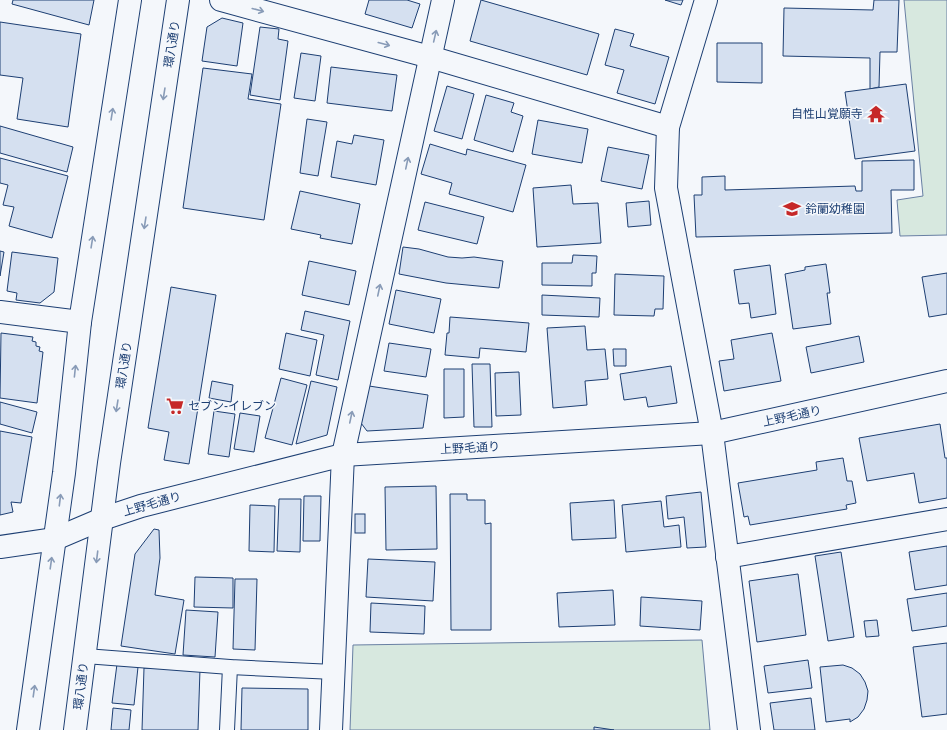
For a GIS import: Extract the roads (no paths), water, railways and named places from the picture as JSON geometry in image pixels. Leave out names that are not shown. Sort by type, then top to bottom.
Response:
[{"type":"main road","points":[[28,730],[55,539],[80,322],[130,0]]},
{"type":"main road","name":"環八通り","points":[[75,730],[109,463],[178,0]]},
{"type":"main road","points":[[221,0],[430,57],[668,127]]},
{"type":"main road","points":[[331,730],[343,455],[443,0]]},
{"type":"main road","points":[[706,0],[668,127],[666,188],[712,433],[749,730]]},
{"type":"main road","points":[[0,312],[80,322]]},
{"type":"main road","name":"上野毛通り","points":[[0,547],[55,539],[102,519],[140,506],[343,455],[712,433],[947,381]]},
{"type":"main road","points":[[727,557],[947,520]]},
{"type":"lane","points":[[84,656],[230,667],[334,672]]},
{"type":"lane","points":[[227,730],[230,667]]},
{"type":"place","name":"自性山覚願寺","points":[[876,114]]},
{"type":"place","name":"鈴蘭幼稚園","points":[[792,209]]},
{"type":"place","name":"セブン-イレブン","points":[[175,406]]}]
